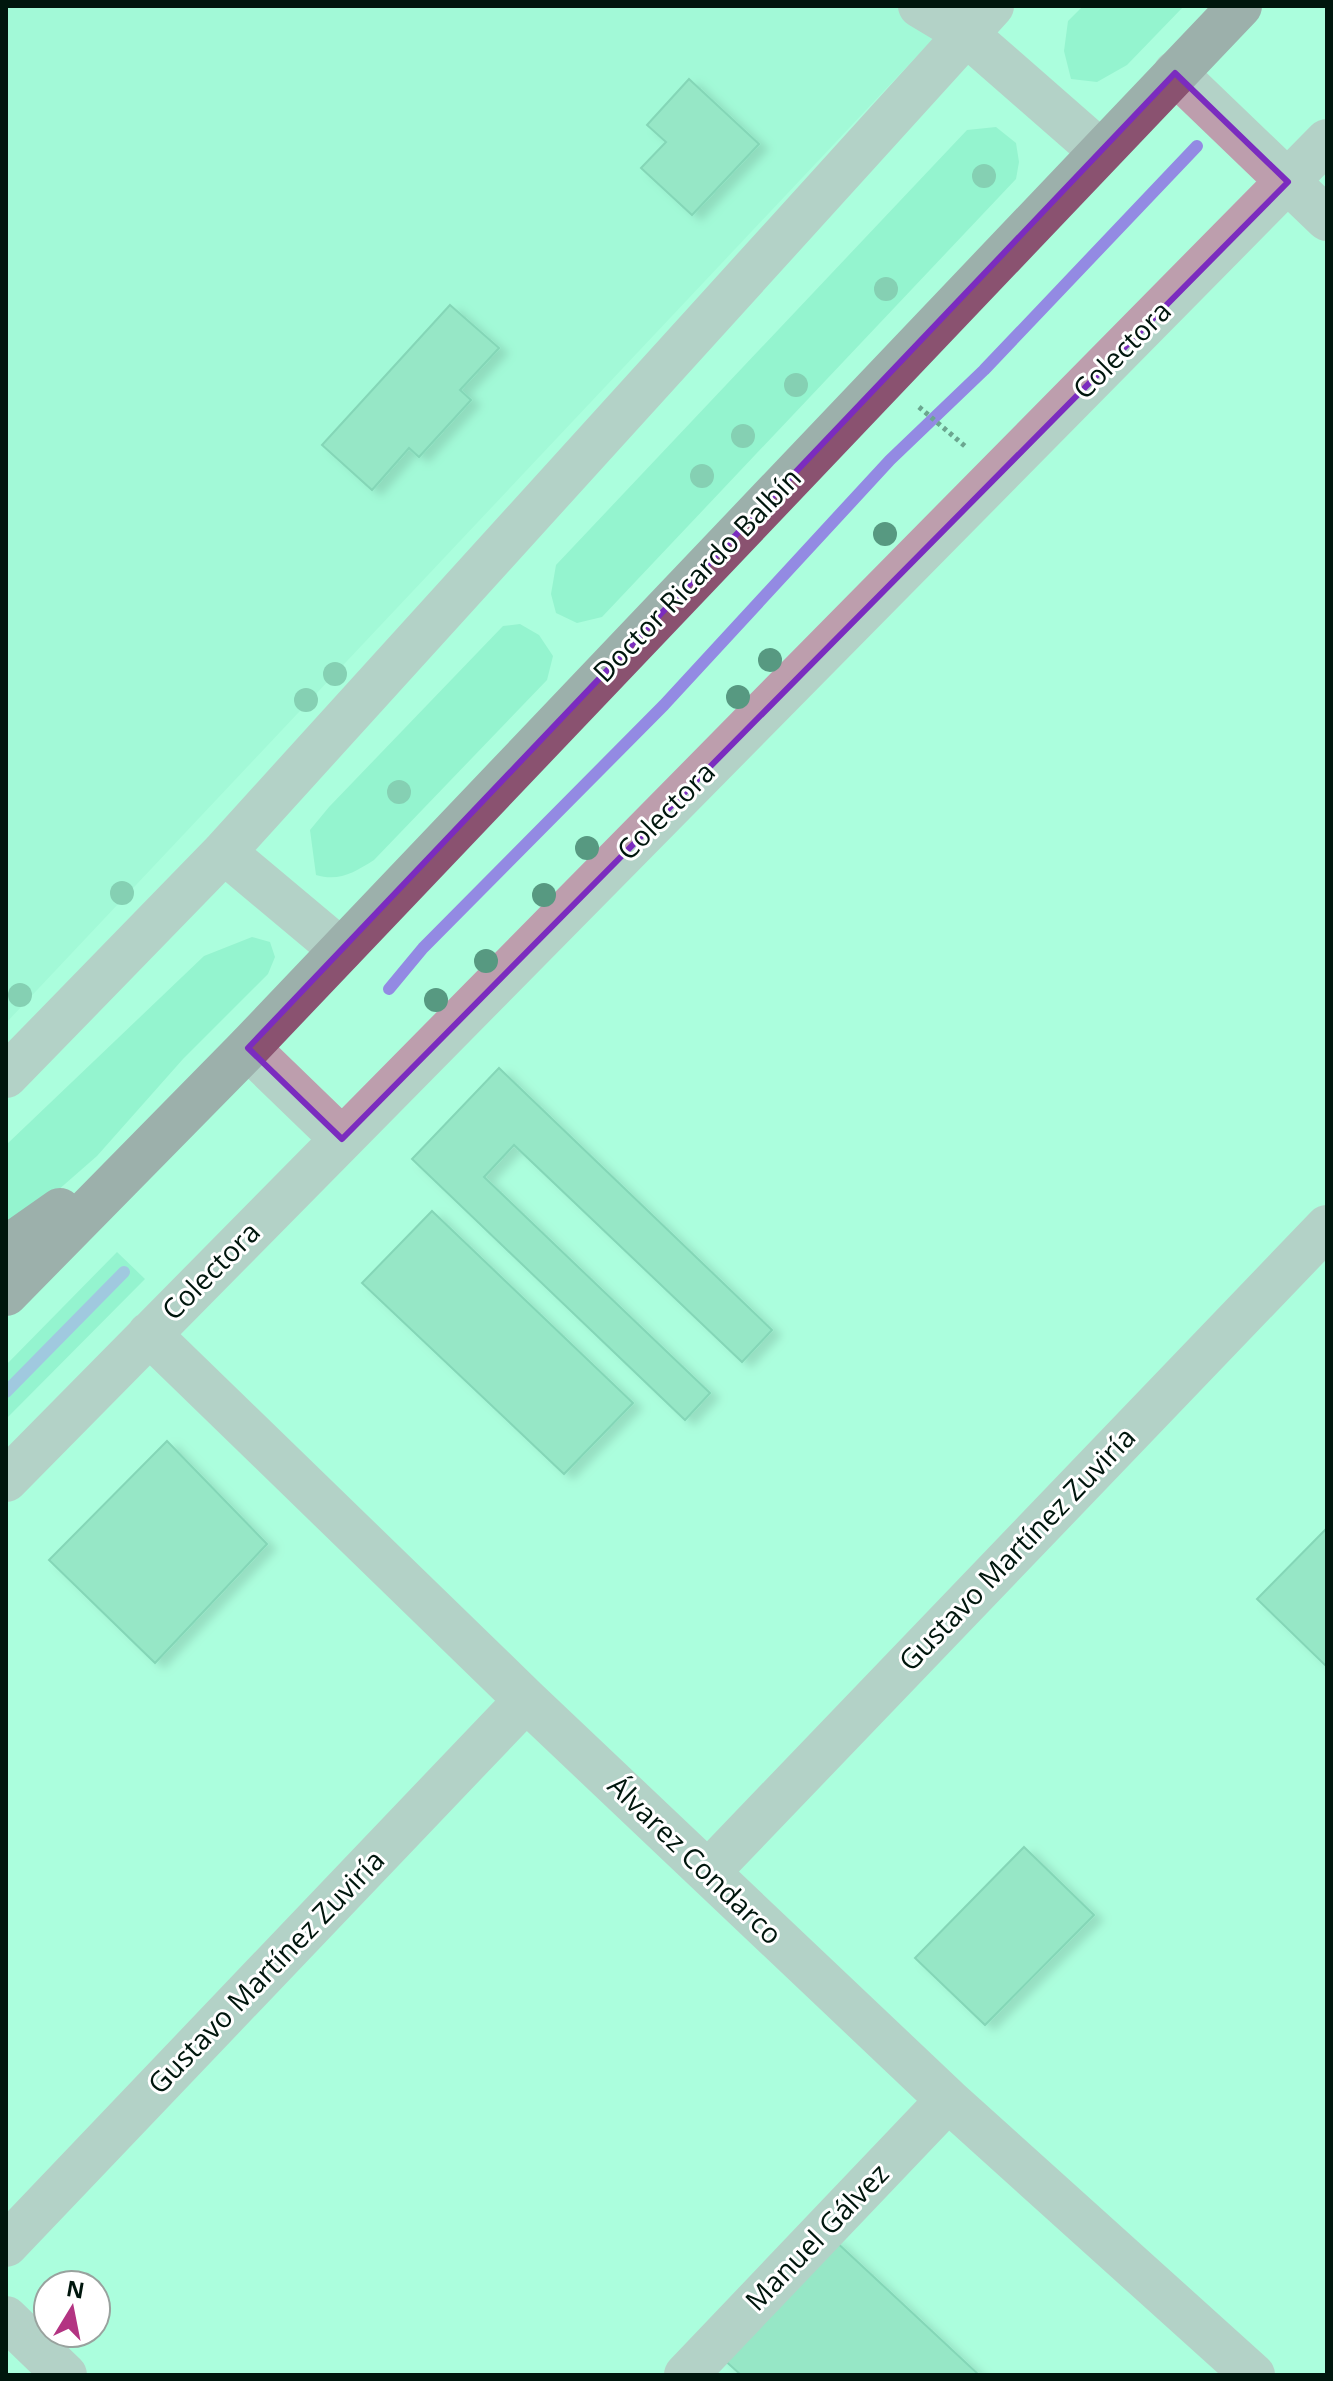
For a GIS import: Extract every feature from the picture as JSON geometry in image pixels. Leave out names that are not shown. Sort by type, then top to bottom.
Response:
[{"type":"highway","name":"Doctor Ricardo Balbín","points":[[153,1143],[248,1048],[1240,6]]},
{"type":"highway","points":[[6,1248],[153,1143]]},
{"type":"highway","points":[[6,1294],[153,1143]]},
{"type":"street","points":[[920,6],[978,20],[1100,151]]},
{"type":"street","points":[[6,1076],[224,852],[978,20]]},
{"type":"street","points":[[1175,73],[1327,219]]},
{"type":"street","name":"Colectora","points":[[6,1480],[1327,141]]},
{"type":"street","points":[[224,852],[341,950]]},
{"type":"street","points":[[248,1048],[342,1139]]},
{"type":"street","name":"Gustavo Martínez Zuviría","points":[[708,1872],[1327,1227]]},
{"type":"street","name":"Álvarez Condarco","points":[[149,1334],[526,1700],[948,2100],[1253,2375]]},
{"type":"street","name":"Gustavo Martínez Zuviría","points":[[6,2245],[526,1700]]},
{"type":"street","name":"Manuel Gálvez","points":[[686,2375],[948,2100]]},
{"type":"street","points":[[6,2318],[65,2375]]},
{"type":"path","points":[[923,411],[957,440]]},
{"type":"highlighted area","points":[[1175,73],[1288,182],[342,1139],[248,1048]]},
{"type":"shaded area","points":[[6,6],[964,6],[6,1023]]},
{"type":"shaded area","points":[[1083,6],[1184,6],[1127,65],[1097,82],[1071,79],[1064,51],[1068,21]]},
{"type":"shaded area","points":[[996,127],[1016,143],[1019,162],[1016,179],[602,617],[577,623],[556,613],[551,594],[556,565],[967,130]]},
{"type":"shaded area","points":[[520,624],[539,635],[553,656],[547,680],[374,860],[339,876],[316,875],[310,830],[503,626]]},
{"type":"shaded area","points":[[252,937],[270,942],[275,957],[268,974],[183,1059],[97,1156],[57,1191],[6,1224],[6,1145],[204,956]]},
{"type":"shaded area","points":[[117,1252],[145,1279],[6,1419],[6,1365]]},
{"type":"building","points":[[689,79],[759,144],[692,215],[641,168],[666,142],[647,125]]},
{"type":"building","points":[[450,305],[499,348],[460,390],[471,400],[419,457],[409,448],[372,490],[322,445]]},
{"type":"building","points":[[499,1068],[772,1330],[742,1362],[514,1145],[484,1177],[710,1393],[685,1420],[412,1159]]},
{"type":"building","points":[[432,1211],[633,1403],[564,1474],[362,1283]]},
{"type":"building","points":[[167,1441],[267,1544],[155,1663],[49,1560]]},
{"type":"building","points":[[1327,1528],[1327,1667],[1257,1599]]},
{"type":"building","points":[[1024,1847],[1094,1915],[985,2025],[915,1958]]},
{"type":"building","points":[[832,2238],[979,2375],[741,2375],[721,2357]]},
{"type":"waterway","points":[[389,989],[423,948],[664,705],[890,460],[984,370],[1197,146]]},
{"type":"waterway","points":[[6,1392],[124,1272]]}]
